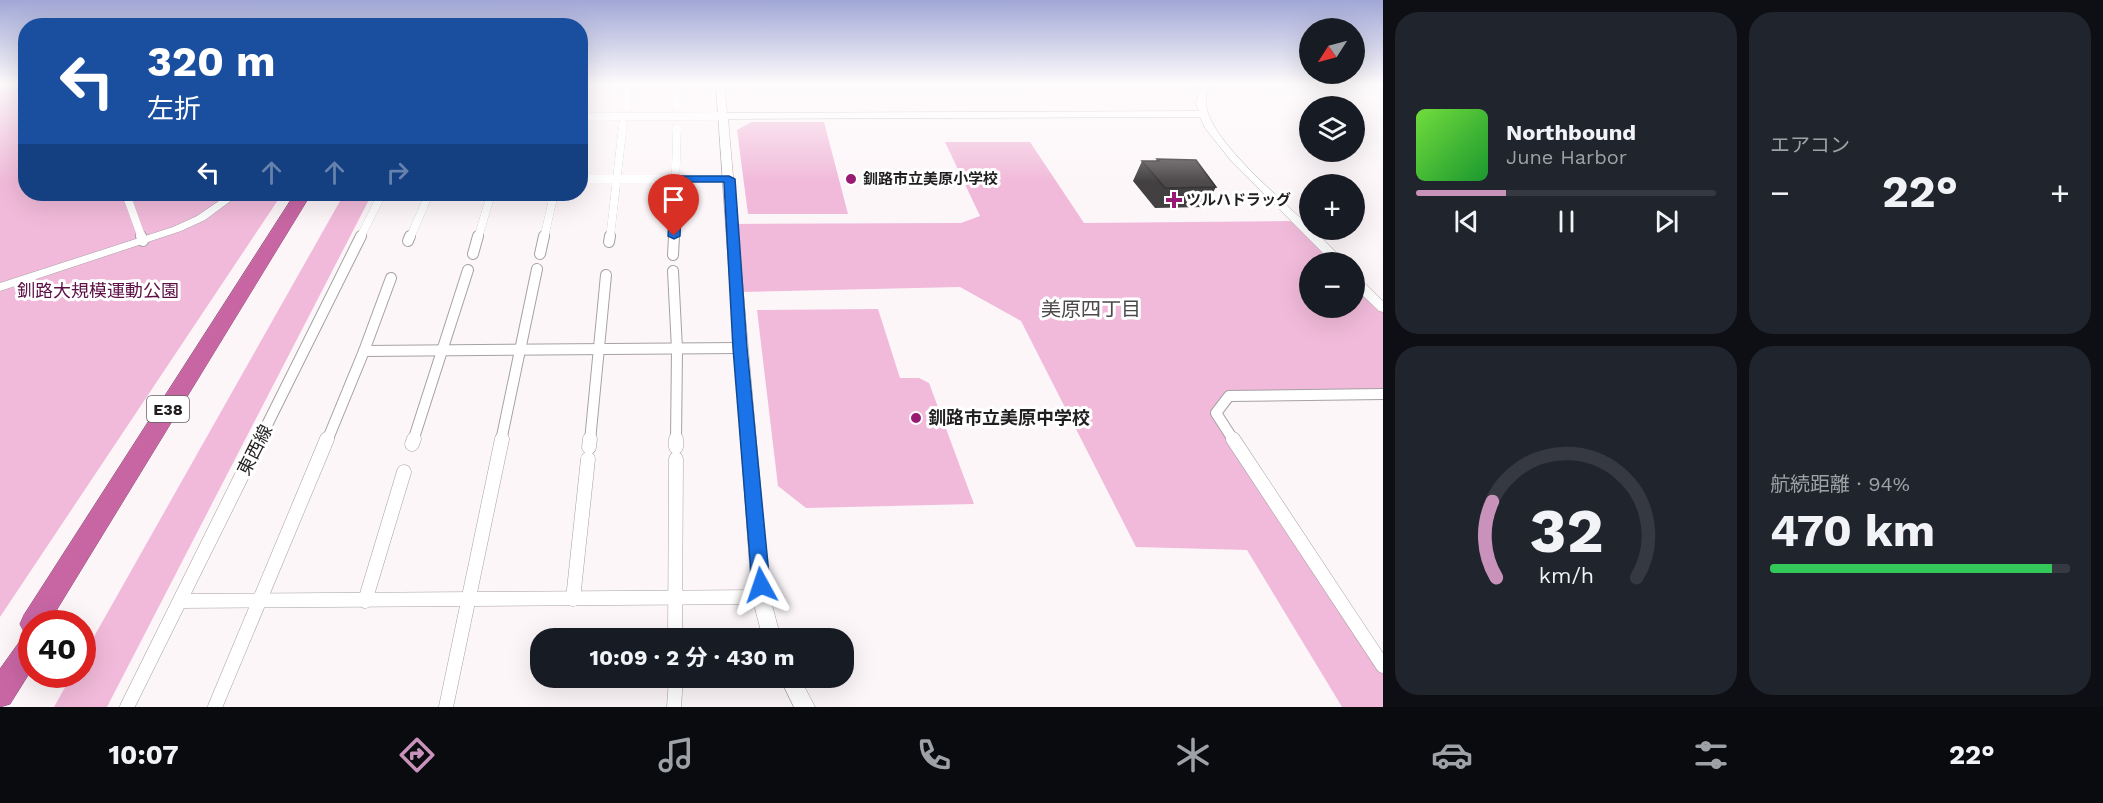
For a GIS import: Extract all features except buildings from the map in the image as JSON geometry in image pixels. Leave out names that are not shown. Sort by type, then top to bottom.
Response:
[{"type":"highway","name":"E38","points":[[41,610],[299,201]]},
{"type":"highway","name":"E38","points":[[53,610],[307,201]]},
{"type":"highway","name":"E38","points":[[0,676],[18,647]]},
{"type":"highway","points":[[0,694],[18,666]]},
{"type":"street","points":[[588,117],[722,116],[729,179],[740,348],[751,452],[761,597],[769,628]]},
{"type":"street","points":[[1203,116],[1213,132],[1236,159],[1328,252]]},
{"type":"street","points":[[609,242],[623,124]]},
{"type":"street","points":[[674,255],[677,128]]},
{"type":"street","points":[[588,179],[729,179]]},
{"type":"street","points":[[129,201],[143,241]]},
{"type":"street","points":[[0,287],[177,229],[201,218],[225,201]]},
{"type":"street","name":"東西線","points":[[127,707],[379,201]]},
{"type":"street","points":[[408,241],[426,201]]},
{"type":"street","points":[[473,254],[489,201]]},
{"type":"street","points":[[540,254],[552,201]]},
{"type":"street","points":[[446,707],[537,269]]},
{"type":"street","points":[[412,444],[468,270]]},
{"type":"street","points":[[674,271],[677,349],[675,628]]},
{"type":"street","points":[[573,599],[606,275]]},
{"type":"street","points":[[215,707],[364,351],[391,278]]},
{"type":"street","points":[[1365,291],[1383,308]]},
{"type":"street","points":[[364,351],[740,348]]},
{"type":"street","points":[[1383,394],[1228,396],[1216,413],[1383,666]]},
{"type":"street","points":[[366,601],[404,472]]},
{"type":"street","points":[[180,601],[761,597]]},
{"type":"street","points":[[674,707],[675,688]]},
{"type":"street","points":[[795,688],[805,707]]},
{"type":"green space","name":"釧路大規模運動公園","points":[[0,116],[18,116],[18,201],[277,201],[0,617]]},
{"type":"green space","points":[[751,122],[824,122],[848,214],[748,214],[737,130]]},
{"type":"green space","points":[[945,142],[1030,142],[1084,223],[1298,221],[1299,240],[1317,240],[1328,252],[1299,252],[1299,318],[1365,318],[1365,290],[1383,308],[1383,394],[1229,396],[1216,413],[1383,666],[1383,707],[1342,707],[1247,550],[1136,547],[1021,321],[960,287],[737,292],[733,224],[961,223],[980,216]]},
{"type":"green space","points":[[340,201],[368,201],[107,707],[54,707],[65,688],[96,688],[96,633]]},
{"type":"green space","points":[[878,309],[900,378],[919,378],[929,383],[974,504],[806,508],[778,486],[757,310]]},
{"type":"place","name":"釧路市立美原小学校","points":[[851,179]]},
{"type":"place","name":"ツルハドラッグ","points":[[1174,200]]},
{"type":"place","name":"釧路市立美原中学校","points":[[916,418]]},
{"type":"district","name":"美原四丁目","points":[[1091,309]]},
{"type":"route","points":[[674,236],[677,179],[729,179],[740,348],[761,585]]}]
